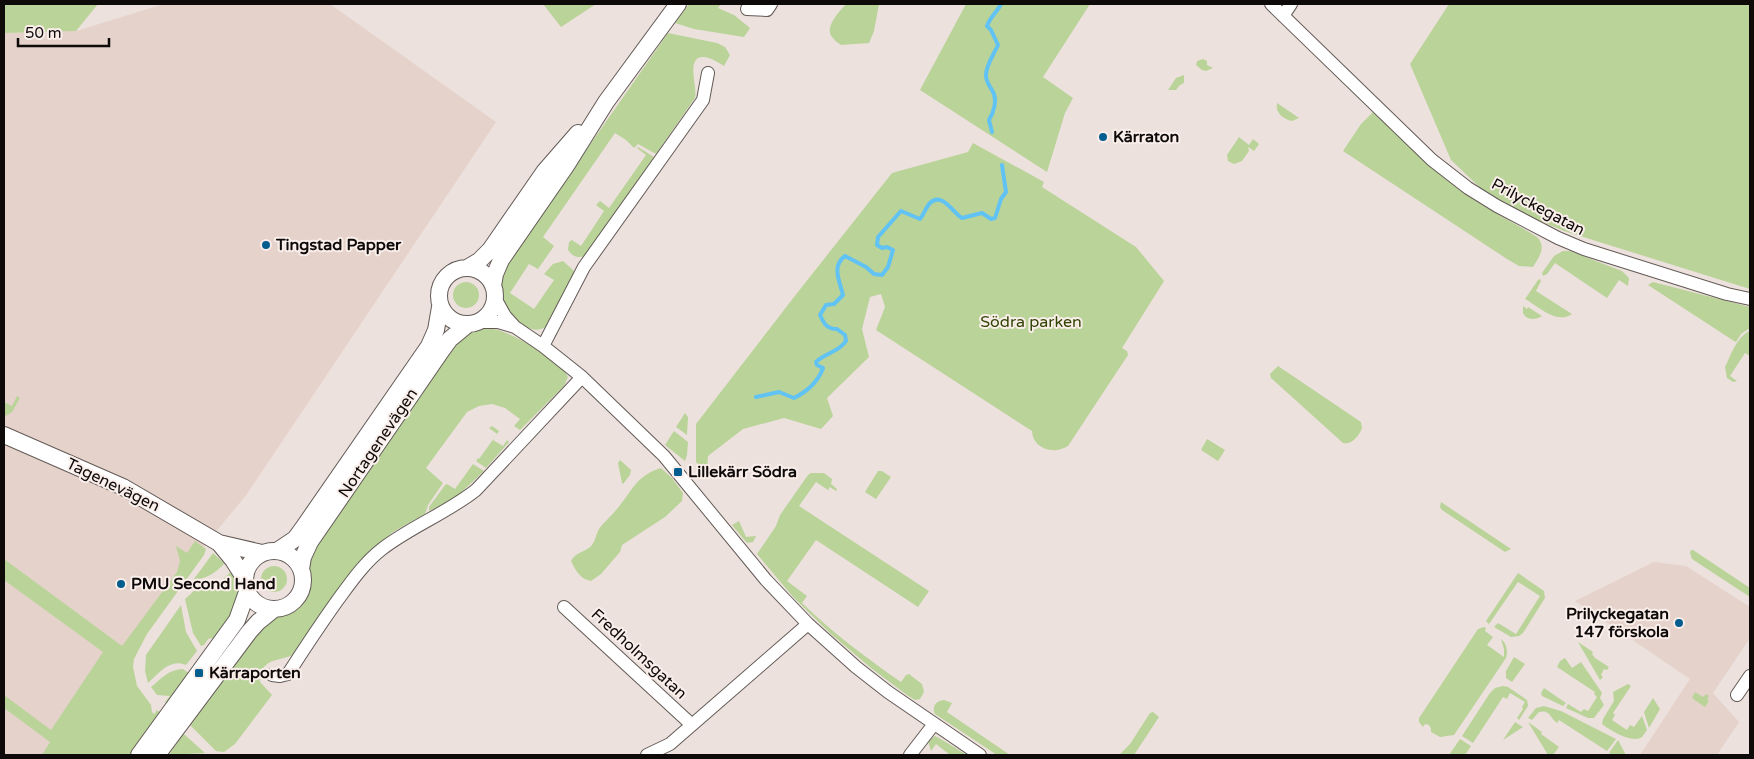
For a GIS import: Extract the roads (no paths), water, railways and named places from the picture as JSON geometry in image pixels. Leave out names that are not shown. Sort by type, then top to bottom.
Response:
[{"type":"street","name":"Nortagenevägen","points":[[157,755],[249,632],[274,609],[292,603],[298,596],[302,588],[303,578],[301,569],[303,557],[310,542],[450,339],[490,312],[495,274],[501,260],[566,166],[606,102],[678,4]]},
{"type":"street","points":[[747,9],[767,10],[771,4]]},
{"type":"street","name":"Prilyckegatan","points":[[1272,4],[1432,160],[1468,188],[1507,213],[1584,249],[1727,294],[1750,298]]},
{"type":"street","points":[[1284,16],[1291,4]]},
{"type":"street","points":[[543,346],[584,267],[703,100],[708,73]]},
{"type":"street","name":"Nortagenevägen","points":[[139,755],[237,620],[246,585],[246,571],[250,563],[295,538],[429,346],[436,330],[440,307],[439,289],[443,280],[449,273],[467,268],[479,261],[490,250],[544,172],[606,102]]},
{"type":"street","points":[[467,268],[483,273],[505,316],[515,327],[543,346],[582,377],[664,456],[754,567],[808,624],[856,667],[888,692],[980,755]]},
{"type":"street","points":[[440,307],[445,315],[459,324],[498,322],[515,327]]},
{"type":"street","points":[[272,675],[288,674],[365,564],[395,540],[462,501],[476,490],[582,377]]},
{"type":"street","name":"Tagenevägen","points":[[4,436],[124,487],[219,543],[236,564],[246,585]]},
{"type":"street","name":"Tagenevägen","points":[[219,543],[270,552]]},
{"type":"street","points":[[270,552],[292,557],[301,569]]},
{"type":"street","points":[[246,585],[258,604],[274,609]]},
{"type":"street","name":"Fredholmsgatan","points":[[564,606],[692,725]]},
{"type":"street","points":[[647,755],[670,744],[808,624]]},
{"type":"street","points":[[1737,695],[1750,676]]},
{"type":"street","points":[[910,755],[934,724]]},
{"type":"waterway","points":[[992,132],[989,120],[994,109],[995,97],[987,82],[986,71],[998,45],[987,26],[1001,4]]},
{"type":"waterway","points":[[756,397],[779,392],[794,398],[798,396],[807,390],[821,373],[823,368],[817,365],[816,362],[840,348],[846,341],[845,335],[837,329],[826,325],[820,315],[826,305],[834,304],[843,295],[837,269],[838,264],[845,256],[866,267],[874,274],[882,275],[888,267],[893,250],[877,245],[878,237],[901,211],[920,219],[934,200],[943,201],[962,218],[982,213],[991,219],[995,218],[1001,199],[1006,192],[1002,165]]},
{"type":"place","name":"Kärraton","points":[[1103,137]]},
{"type":"place","name":"Tingstad Papper","points":[[266,245]]},
{"type":"place","name":"Lillekärr Södra","points":[[678,472]]},
{"type":"place","name":"PMU Second Hand","points":[[121,584]]},
{"type":"place","name":"Prilyckegatan 147 förskola","points":[[1679,623]]},
{"type":"place","name":"Kärraporten","points":[[199,673]]},
{"type":"park label","name":"Södra parken","points":[[1031,322]]}]
